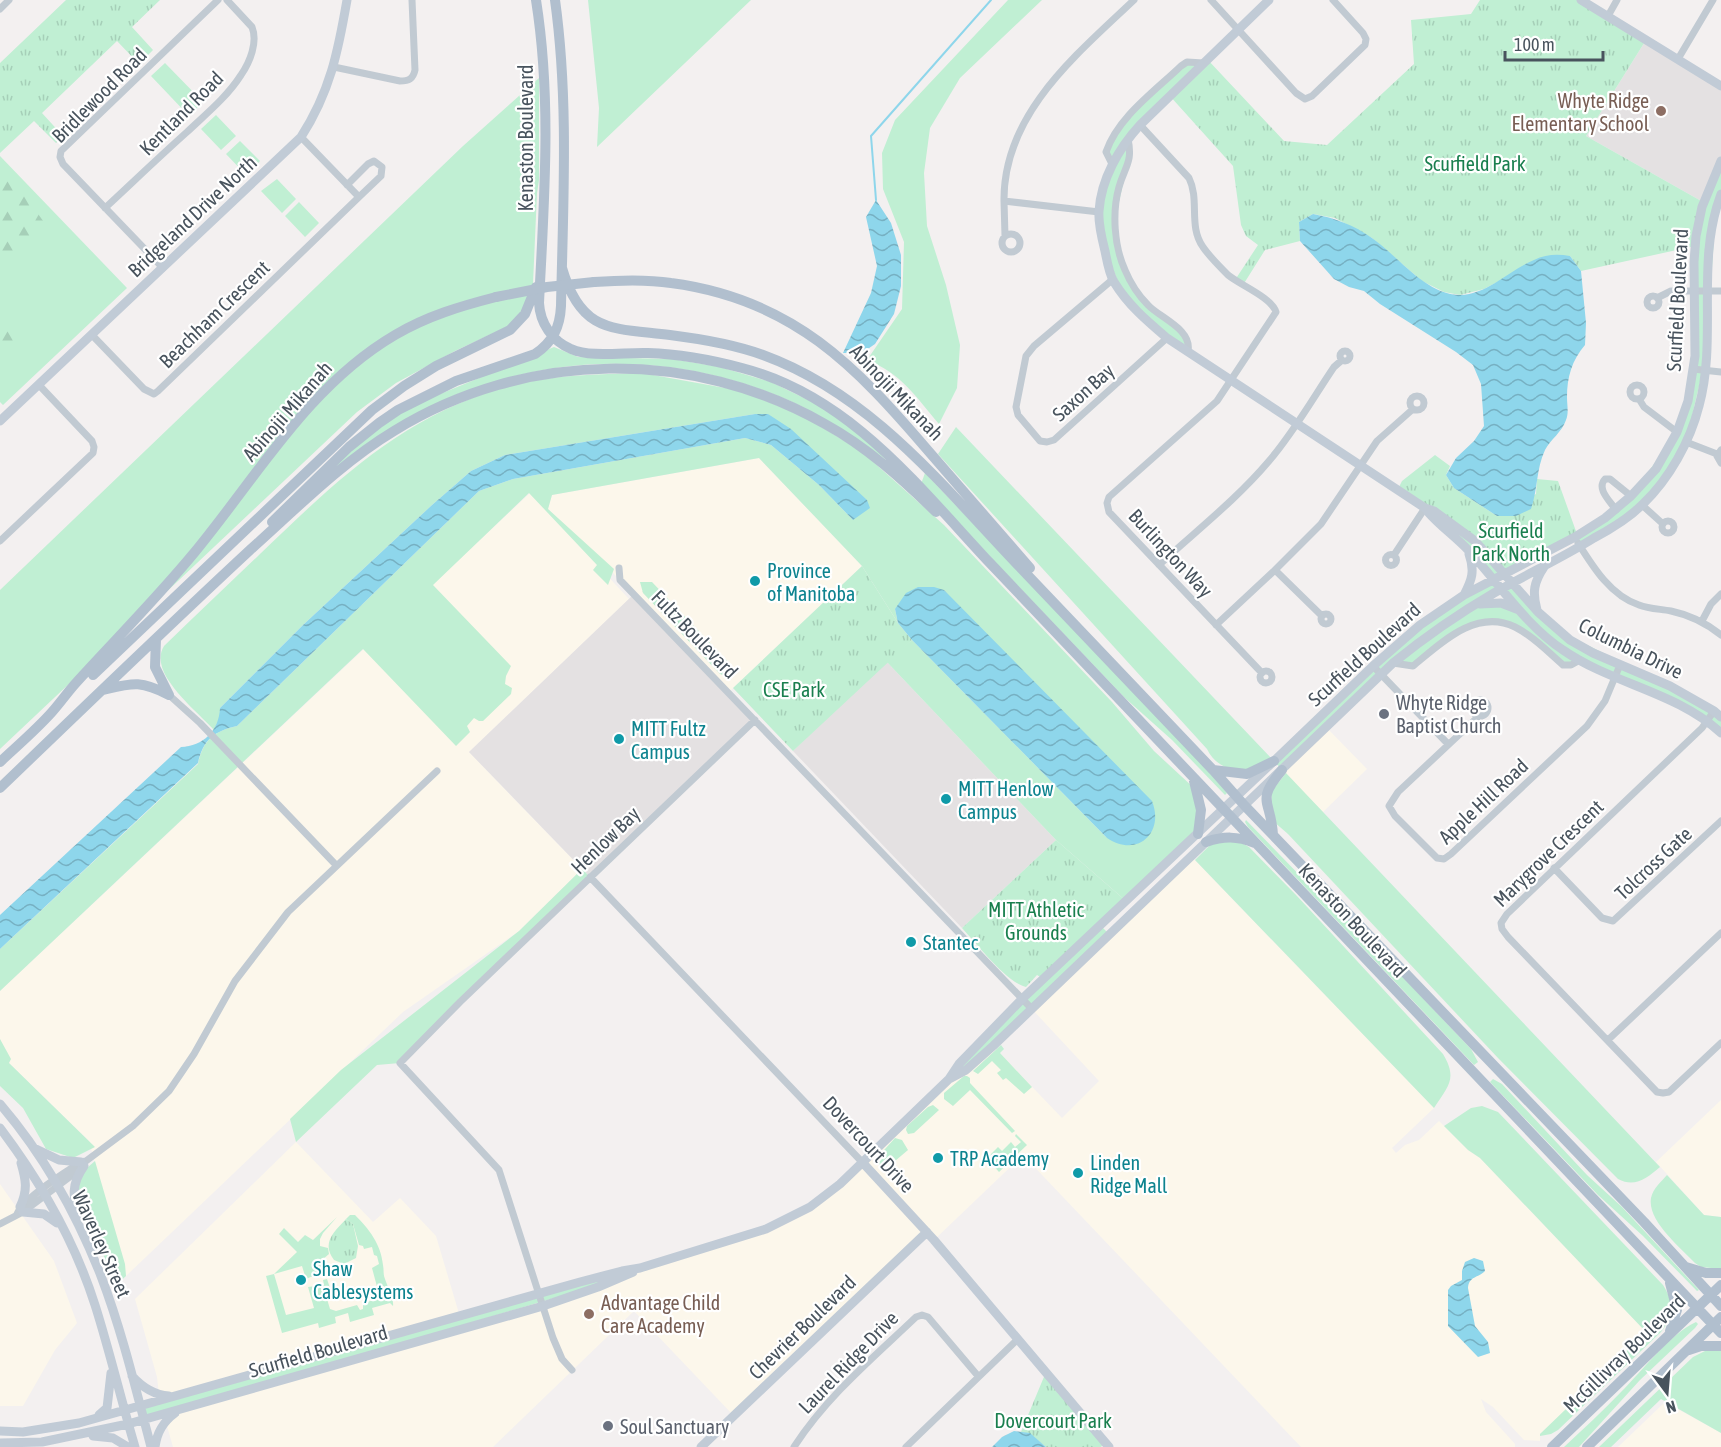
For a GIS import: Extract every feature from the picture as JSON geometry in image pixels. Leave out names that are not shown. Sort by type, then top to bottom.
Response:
[{"type":"main road","name":"Kenaston Boulevard","points":[[536,0],[546,114],[546,169],[540,275]]},
{"type":"main road","name":"Kenaston Boulevard","points":[[553,337],[561,315],[562,268],[563,80],[555,0]]},
{"type":"main road","points":[[562,268],[568,288],[577,304],[586,314],[603,325],[627,331],[712,341],[763,355],[812,377],[857,406],[886,428],[917,459],[1124,677]]},
{"type":"main road","points":[[540,275],[541,316],[553,337],[560,343],[576,351],[654,353],[692,357],[752,370],[786,383],[835,411],[869,436],[920,485],[960,530]]},
{"type":"main road","points":[[51,713],[372,410],[429,370],[514,327],[529,307],[540,275]]},
{"type":"main road","name":"Abinojii Mikanah","points":[[0,762],[51,713],[75,684],[130,627],[216,526],[296,422],[339,375],[374,348],[413,325],[453,309],[547,286],[594,282],[654,281],[724,294],[782,318],[833,351],[861,375],[886,402],[1026,563],[1116,662],[1124,677]]},
{"type":"main road","points":[[234,565],[255,537],[335,460],[379,423],[406,406],[448,385],[534,354],[553,337]]},
{"type":"main road","points":[[0,788],[234,565],[349,463],[377,442],[415,419],[464,396],[505,383],[549,373],[601,368],[655,370],[691,375],[742,387],[794,408],[833,429],[871,454],[944,520],[960,530]]},
{"type":"main road","name":"Kenaston Boulevard","points":[[960,530],[1669,1280],[1718,1325]]},
{"type":"main road","points":[[156,639],[155,667],[169,695]]},
{"type":"main road","name":"Kenaston Boulevard","points":[[1124,677],[1721,1306]]},
{"type":"main road","points":[[102,691],[142,684],[169,695]]},
{"type":"main road","points":[[1213,770],[1247,774],[1278,765]]},
{"type":"main road","points":[[1274,835],[1266,794],[1278,765]]},
{"type":"main road","points":[[1193,777],[1201,810],[1198,834]]},
{"type":"main road","points":[[1206,842],[1220,837],[1231,837],[1257,844]]},
{"type":"main road","points":[[1685,1266],[1706,1273],[1721,1273]]},
{"type":"main road","points":[[1669,1280],[1677,1310],[1669,1335]]},
{"type":"main road","name":"McGillivray Boulevard","points":[[1551,1447],[1721,1285]]},
{"type":"main road","name":"McGillivray Boulevard","points":[[1587,1447],[1683,1352],[1718,1325]]},
{"type":"main road","points":[[1683,1352],[1701,1346],[1721,1346]]},
{"type":"street","points":[[0,9],[9,0]]},
{"type":"street","name":"Bridlewood Road","points":[[163,268],[63,164],[60,157],[61,151],[218,0]]},
{"type":"street","name":"Kentland Road","points":[[105,208],[213,107],[242,73],[251,55],[252,27],[226,0]]},
{"type":"street","name":"Bridgeland Drive North","points":[[0,422],[301,138],[325,94],[334,67],[347,0]]},
{"type":"street","points":[[334,67],[400,81],[414,76],[412,0]]},
{"type":"street","points":[[1005,236],[1004,189],[1009,162],[1023,123],[1066,65],[1134,0]]},
{"type":"street","points":[[1211,0],[1296,93],[1305,99],[1312,96],[1365,45],[1366,39],[1363,33],[1333,0]]},
{"type":"street","name":"Columbia Drive","points":[[1269,0],[1140,125],[1128,138],[1112,164],[1099,212],[1112,280],[1136,312],[1167,338],[1425,508],[1562,650],[1708,721],[1721,733]]},
{"type":"street","points":[[1581,0],[1721,86]]},
{"type":"street","points":[[1608,16],[1617,0]]},
{"type":"street","points":[[1678,59],[1713,0]]},
{"type":"street","name":"Columbia Drive","points":[[1112,164],[1106,153],[1115,132],[1181,66],[1187,62],[1203,63]]},
{"type":"street","points":[[1140,125],[1189,178],[1193,186],[1194,224],[1202,246],[1229,276],[1274,307],[1276,312],[1232,380]]},
{"type":"street","points":[[301,138],[359,197]]},
{"type":"street","name":"Columbia Drive","points":[[1128,138],[1130,161],[1117,196],[1115,219],[1124,268],[1134,287],[1148,305],[1184,333],[1189,344],[1188,351]]},
{"type":"street","name":"Scurfield Boulevard","points":[[949,1079],[966,1070],[1245,806],[1278,765],[1373,666],[1420,625],[1464,595],[1575,537],[1616,510],[1656,469],[1677,432],[1688,401],[1695,356],[1696,236],[1702,207],[1721,161]]},
{"type":"street","name":"Beachham Crescent","points":[[92,335],[144,389],[154,394],[381,176],[382,167],[374,162],[368,164],[346,185]]},
{"type":"street","name":"Scurfield Boulevard","points":[[0,1443],[42,1442],[79,1436],[144,1420],[543,1306],[598,1287],[640,1268],[766,1228],[798,1215],[826,1196],[949,1079],[959,1064],[1022,999],[1237,796],[1278,765],[1393,663],[1430,633],[1474,605],[1612,528],[1642,505],[1667,475],[1686,442],[1699,406],[1705,370],[1707,250],[1721,195]]},
{"type":"street","points":[[1004,201],[1099,212]]},
{"type":"street","points":[[1702,207],[1718,209]]},
{"type":"street","name":"Saxon Bay","points":[[1112,280],[1034,346],[1026,356],[1016,407],[1022,423],[1040,441],[1054,440],[1167,338]]},
{"type":"street","points":[[1657,298],[1671,291],[1721,291]]},
{"type":"street","points":[[1159,565],[1270,461],[1334,367],[1342,360]]},
{"type":"street","points":[[1693,369],[1721,372]]},
{"type":"street","name":"Burlington Way","points":[[1232,380],[1217,401],[1109,497],[1107,503],[1110,512],[1262,673]]},
{"type":"street","points":[[0,540],[93,453],[92,441],[39,385]]},
{"type":"street","points":[[1639,399],[1644,407],[1677,432]]},
{"type":"street","points":[[1216,625],[1321,524],[1377,441],[1413,409]]},
{"type":"street","points":[[1686,442],[1719,452],[1717,459],[1721,463]]},
{"type":"street","points":[[1616,510],[1601,488],[1601,483],[1605,479],[1610,479],[1631,496]]},
{"type":"street","points":[[1642,505],[1663,524]]},
{"type":"street","points":[[1394,555],[1425,508]]},
{"type":"street","name":"Columbia Drive","points":[[1425,508],[1434,511],[1474,541],[1538,612],[1570,640],[1620,665],[1670,686],[1717,714]]},
{"type":"street","points":[[1575,537],[1603,579],[1623,597],[1640,606],[1673,612],[1702,621],[1721,635]]},
{"type":"street","points":[[1464,595],[1473,577],[1472,563],[1467,549]]},
{"type":"street","points":[[1538,612],[1534,585],[1546,566]]},
{"type":"street","name":"Fultz Boulevard","points":[[619,568],[620,580],[755,720]]},
{"type":"street","points":[[1275,570],[1322,616]]},
{"type":"street","points":[[1702,621],[1711,604],[1721,594]]},
{"type":"street","points":[[1474,605],[1501,603],[1523,612]]},
{"type":"street","name":"Columbia Drive","points":[[1497,622],[1513,626],[1525,633],[1563,665],[1571,665],[1580,660]]},
{"type":"street","name":"Scurfield Boulevard","points":[[1393,663],[1413,666],[1454,632],[1478,623],[1497,622]]},
{"type":"street","name":"Apple Hill Road","points":[[1479,716],[1398,792],[1389,806],[1395,816],[1437,858],[1444,859],[1587,726],[1605,701],[1620,665]]},
{"type":"street","points":[[1373,666],[1448,744]]},
{"type":"street","points":[[169,695],[200,723],[336,865]]},
{"type":"street","name":"Marygrove Crescent","points":[[1609,1040],[1502,929],[1501,923],[1507,914],[1554,868],[1717,714]]},
{"type":"street","points":[[755,720],[1031,1008]]},
{"type":"street","name":"Henlow Bay","points":[[572,1370],[558,1351],[499,1170],[400,1063],[755,720]]},
{"type":"street","points":[[0,1230],[3,1223],[133,1126],[170,1091],[236,981],[288,912],[437,771]]},
{"type":"street","name":"Tolcross Gate","points":[[1554,868],[1602,918],[1613,921],[1721,821]]},
{"type":"street","name":"Dovercourt Drive","points":[[590,877],[927,1232],[1109,1447]]},
{"type":"street","points":[[1721,933],[1609,1040],[1650,1086],[1663,1094],[1669,1092],[1721,1043]]},
{"type":"street","name":"Waverley Street","points":[[0,1104],[33,1147],[84,1237],[104,1285],[153,1447]]},
{"type":"street","name":"Waverley Street","points":[[0,1128],[44,1193],[62,1227],[95,1303],[135,1447]]},
{"type":"street","points":[[33,1147],[59,1160],[84,1163]]},
{"type":"street","points":[[16,1149],[27,1186],[20,1211]]},
{"type":"street","points":[[84,1163],[73,1188],[74,1201],[84,1237]]},
{"type":"street","points":[[20,1211],[44,1214],[62,1227]]},
{"type":"street","name":"Chevrier Boulevard","points":[[701,1447],[927,1232]]},
{"type":"street","name":"Scurfield Boulevard","points":[[0,1431],[51,1428],[96,1418],[622,1271],[640,1268]]},
{"type":"street","name":"Laurel Ridge Drive","points":[[794,1447],[827,1402],[916,1317],[922,1315],[928,1317],[978,1376]]},
{"type":"street","points":[[906,1447],[1018,1340]]},
{"type":"street","points":[[96,1418],[108,1408],[112,1365]]},
{"type":"street","points":[[130,1373],[149,1390],[159,1395],[174,1397]]},
{"type":"street","points":[[153,1447],[167,1419],[180,1410]]},
{"type":"street","points":[[79,1436],[112,1438],[128,1447]]},
{"type":"shaded area","name":"Whyte Ridge Elementary School","points":[[1646,40],[1721,86],[1721,161],[1703,202],[1586,136]]},
{"type":"shaded area","points":[[759,458],[862,566],[729,692],[548,509],[552,495]]},
{"type":"shaded area","points":[[530,493],[629,599],[469,752],[582,869],[519,931],[403,1012],[126,1276],[89,1141],[9,1063],[0,1039],[0,991]]},
{"type":"shaded area","points":[[634,594],[755,720],[590,877],[469,752]]},
{"type":"shaded area","points":[[886,661],[1056,840],[962,928],[793,751]]},
{"type":"shaded area","points":[[1326,727],[1367,769],[1323,812],[1282,770]]},
{"type":"shaded area","points":[[1191,856],[1434,1108],[1392,1148],[1396,1153],[1405,1145],[1419,1140],[1439,1121],[1468,1150],[1480,1158],[1647,1333],[1540,1434],[1540,1441],[1524,1440],[1493,1407],[1481,1399],[1486,1412],[1515,1444],[1515,1447],[1301,1447],[1023,1155],[934,1240],[927,1232],[734,1416],[634,1311],[493,1447],[173,1447],[165,1419],[169,1413],[620,1278],[766,1229],[810,1207],[993,1046],[1062,1118],[1099,1081],[1031,1008]]},
{"type":"shaded area","points":[[1721,1100],[1721,1217],[1704,1215],[1656,1162]]},
{"type":"shaded area","points":[[296,1142],[373,1222],[400,1198],[436,1236],[460,1317],[174,1397],[159,1395],[157,1377],[135,1299]]},
{"type":"shaded area","points":[[0,1184],[54,1261],[77,1323],[55,1350],[23,1406],[0,1406]]},
{"type":"shaded area","points":[[1665,1402],[1721,1433],[1721,1447],[1618,1447]]},
{"type":"green space","points":[[66,0],[160,0],[132,27],[153,50],[139,64],[117,41],[42,113],[63,136],[56,143],[34,121],[0,153],[0,63]]},
{"type":"green space","points":[[588,0],[751,0],[597,147],[599,108]]},
{"type":"green space","points":[[1008,0],[1042,0],[960,78],[930,128],[924,173],[927,226],[946,285],[960,345],[957,388],[939,424],[899,379],[879,365],[867,360],[902,309],[904,242],[883,189],[882,153],[895,120]]},
{"type":"green space","name":"Scurfield Park","points":[[1480,0],[1581,0],[1646,40],[1586,136],[1703,202],[1695,246],[1581,271],[1570,256],[1503,279],[1484,289],[1460,295],[1444,292],[1422,281],[1372,238],[1335,218],[1313,214],[1299,222],[1300,241],[1265,250],[1243,285],[1235,280],[1258,245],[1246,236],[1241,225],[1233,166],[1169,95],[1207,59],[1284,141],[1327,145],[1414,64],[1411,20],[1471,14]]},
{"type":"green space","points":[[1183,62],[1198,67],[1126,138],[1127,167],[1115,219],[1124,268],[1147,305],[1184,334],[1188,351],[1124,297],[1104,246],[1102,197],[1112,164],[1105,153],[1118,129]]},
{"type":"green space","points":[[165,63],[203,102],[189,116],[151,76]]},
{"type":"green space","points":[[539,78],[539,180],[533,284],[517,322],[455,351],[396,383],[357,412],[0,749],[0,590],[463,146]]},
{"type":"green space","points":[[216,115],[236,136],[221,150],[201,129]]},
{"type":"green space","points":[[240,141],[260,161],[246,175],[226,154]]},
{"type":"green space","points":[[0,156],[127,288],[3,405],[0,402]]},
{"type":"green space","points":[[0,161],[46,225],[0,275]]},
{"type":"green space","points":[[1721,161],[1721,194],[1716,209],[1706,356],[1686,442],[1642,505],[1580,547],[1577,534],[1631,496],[1677,432],[1695,356],[1696,236]]},
{"type":"green space","points":[[277,179],[296,199],[282,213],[261,191]]},
{"type":"green space","points":[[299,202],[319,223],[305,237],[285,216]]},
{"type":"green space","points":[[0,313],[18,339],[0,354]]},
{"type":"green space","points":[[554,347],[578,357],[672,359],[720,367],[771,382],[833,412],[897,467],[817,414],[752,386],[677,368],[638,364],[599,364],[560,367],[522,374],[455,395],[324,479],[353,447],[411,406]]},
{"type":"green space","points":[[642,373],[742,391],[805,417],[861,451],[944,525],[1112,702],[1154,751],[1194,788],[1199,830],[1126,901],[1056,840],[886,661],[912,640],[1107,838],[944,590],[895,609],[898,623],[862,566],[759,458],[552,495],[548,509],[614,569],[608,585],[593,570],[597,565],[529,493],[433,585],[511,666],[505,684],[512,688],[511,694],[483,721],[474,718],[467,726],[470,732],[456,746],[363,649],[0,991],[0,949],[198,764],[206,743],[211,738],[237,726],[479,491],[513,479],[745,438],[771,445],[819,485],[853,520],[768,414],[755,414],[505,455],[471,471],[303,625],[220,708],[220,717],[214,730],[176,691],[168,679],[162,668],[161,657],[164,646],[315,502],[342,478],[400,435],[465,401],[502,388],[554,378]]},
{"type":"green space","points":[[956,427],[1272,759],[1247,772],[1229,769],[1214,759],[938,454]]},
{"type":"green space","name":"Scurfield Park North","points":[[1435,455],[1450,466],[1446,475],[1454,488],[1497,516],[1536,494],[1537,479],[1558,481],[1577,534],[1504,574],[1474,541],[1398,489],[1402,481]]},
{"type":"green space","points":[[925,473],[1222,785],[1227,793],[1225,795],[1172,740],[1125,698],[921,484]]},
{"type":"green space","points":[[1431,515],[1475,541],[1504,574],[1493,579]]},
{"type":"green space","name":"CSE Park","points":[[862,566],[898,623],[912,640],[793,751],[733,688]]},
{"type":"green space","points":[[1493,579],[1502,589],[1511,584],[1559,631],[1670,686],[1721,717],[1721,733],[1708,721],[1580,661],[1563,665],[1525,633],[1497,622],[1454,632],[1413,666],[1393,663],[1282,770],[1274,761],[1420,625]],"holes":[[[1502,589],[1511,606],[1476,604]]]},
{"type":"green space","points":[[640,582],[652,582],[734,668],[725,676],[720,674],[643,593]]},
{"type":"green space","points":[[1286,773],[1660,1167],[1635,1182],[1624,1182],[1618,1179],[1498,1058],[1288,834],[1273,821],[1271,792]]},
{"type":"green space","points":[[1246,820],[1313,889],[1362,934],[1471,1049],[1478,1062],[1474,1065],[1248,827]]},
{"type":"green space","name":"MITT Athletic Grounds","points":[[1056,840],[1126,901],[1042,978],[1037,975],[1026,987],[1001,971],[962,928]]},
{"type":"green space","points":[[1220,841],[1240,842],[1249,847],[1443,1054],[1450,1070],[1449,1082],[1434,1108],[1195,860],[1210,845]]},
{"type":"green space","points":[[582,869],[590,877],[400,1063],[377,1065],[296,1142],[290,1119],[341,1070],[519,931]]},
{"type":"green space","points":[[1100,925],[1109,934],[966,1070],[959,1064]]},
{"type":"green space","points":[[0,1039],[11,1059],[9,1063],[95,1147],[73,1158],[46,1149],[23,1108],[0,1086]]},
{"type":"green space","points":[[1001,1045],[1004,1049],[1000,1053],[1032,1087],[1024,1094],[1006,1078],[1003,1080],[997,1073],[1001,1070],[992,1061],[978,1074],[973,1071]]},
{"type":"green space","points":[[964,1076],[970,1078],[970,1083],[1015,1131],[1012,1133],[970,1090],[953,1106],[944,1099],[944,1093]]},
{"type":"green space","points":[[1493,1079],[1502,1084],[1699,1290],[1697,1291],[1643,1236],[1598,1195],[1490,1082]]},
{"type":"green space","points":[[933,1105],[939,1110],[914,1133],[908,1134],[907,1126]]},
{"type":"green space","points":[[1482,1106],[1498,1112],[1663,1285],[1671,1303],[1670,1315],[1661,1332],[1558,1430],[1551,1434],[1540,1436],[1646,1332],[1480,1158],[1468,1150],[1444,1126],[1471,1108]]},
{"type":"green space","points":[[1016,1134],[1027,1145],[999,1172],[988,1157],[998,1147],[1002,1151],[1011,1142],[1015,1147],[1021,1142],[1015,1136]]},
{"type":"green space","points":[[895,1138],[902,1140],[908,1150],[895,1161],[895,1164],[892,1161],[884,1169],[875,1160]]},
{"type":"green space","points":[[95,1161],[125,1264],[126,1276],[115,1286],[80,1199],[78,1182]]},
{"type":"green space","points":[[1667,1175],[1704,1215],[1721,1217],[1721,1269],[1701,1267],[1695,1263],[1659,1225],[1651,1207],[1651,1198]]},
{"type":"green space","points":[[350,1215],[355,1215],[369,1231],[380,1250],[384,1277],[392,1296],[393,1306],[390,1303],[372,1308],[374,1315],[350,1322],[348,1313],[335,1317],[336,1323],[319,1328],[318,1323],[282,1333],[266,1276],[274,1274],[286,1315],[314,1308],[308,1287],[324,1285],[323,1280],[327,1279],[332,1294],[327,1299],[330,1309],[336,1311],[357,1305],[360,1310],[363,1309],[363,1303],[378,1299],[379,1294],[372,1268],[379,1264],[377,1256],[374,1255],[372,1247],[364,1249],[359,1245],[353,1224],[346,1219]]},
{"type":"green space","points":[[337,1217],[320,1239],[320,1246],[328,1248],[329,1254],[322,1260],[327,1275],[322,1277],[320,1273],[306,1279],[302,1266],[274,1274],[297,1252],[279,1234],[284,1228],[298,1242],[305,1235],[313,1240]]},
{"type":"green space","points":[[346,1219],[353,1224],[358,1246],[356,1258],[344,1264],[334,1260],[330,1254],[329,1243]]},
{"type":"green space","points":[[622,1271],[621,1278],[144,1420],[140,1406]]},
{"type":"green space","points":[[1696,1322],[1698,1324],[1695,1328],[1640,1380],[1579,1447],[1564,1447],[1666,1344]]},
{"type":"green space","points":[[1707,1350],[1721,1351],[1721,1433],[1661,1399],[1611,1447],[1599,1447],[1693,1357]]},
{"type":"green space","name":"Dovercourt Park","points":[[1046,1372],[1105,1442],[1101,1447],[1046,1447],[1030,1434],[1021,1432]]},
{"type":"water","points":[[876,200],[891,223],[901,255],[901,286],[894,314],[875,344],[862,353],[843,353],[871,293],[877,266],[866,217]]},
{"type":"water","points":[[1313,214],[1358,229],[1424,282],[1436,289],[1460,295],[1480,291],[1525,264],[1543,257],[1570,256],[1581,271],[1586,323],[1585,345],[1569,376],[1566,420],[1542,457],[1531,509],[1516,516],[1497,516],[1454,488],[1446,475],[1456,458],[1474,441],[1484,426],[1481,384],[1473,365],[1364,291],[1349,287],[1334,279],[1300,241],[1299,222]]},
{"type":"water","points":[[755,414],[768,414],[791,429],[867,500],[870,508],[853,520],[819,485],[771,445],[745,438],[513,479],[479,491],[237,726],[211,738],[203,748],[198,763],[0,949],[0,915],[181,747],[196,744],[208,736],[217,724],[220,708],[303,625],[471,471],[505,455]]},
{"type":"water","points":[[918,587],[934,587],[944,590],[1152,801],[1155,824],[1145,839],[1137,844],[1128,845],[1118,844],[1107,838],[912,640],[898,623],[895,609],[906,593]]},
{"type":"water","points":[[1474,1258],[1483,1261],[1485,1271],[1472,1279],[1468,1288],[1475,1326],[1488,1342],[1490,1353],[1478,1357],[1448,1326],[1448,1290],[1462,1280],[1465,1262]]},
{"type":"water","points":[[1014,1431],[1030,1433],[1046,1447],[992,1447],[1002,1437]]},
{"type":"waterway","points":[[876,200],[871,136],[991,0]]},
{"type":"place","name":"Whyte Ridge Elementary School","points":[[1661,111]]},
{"type":"place","name":"Province of Manitoba","points":[[755,581]]},
{"type":"place","name":"Whyte Ridge Baptist Church","points":[[1384,714]]},
{"type":"place","name":"MITT Fultz Campus","points":[[619,739]]},
{"type":"place","name":"MITT Henlow Campus","points":[[946,799]]},
{"type":"place","name":"Stantec","points":[[911,942]]},
{"type":"place","name":"TRP Academy","points":[[938,1158]]},
{"type":"place","name":"Linden Ridge Mall","points":[[1078,1173]]},
{"type":"place","name":"Shaw Cablesystems","points":[[301,1280]]},
{"type":"place","name":"Advantage Child Care Academy","points":[[589,1314]]},
{"type":"place","name":"Soul Sanctuary","points":[[608,1426]]}]
